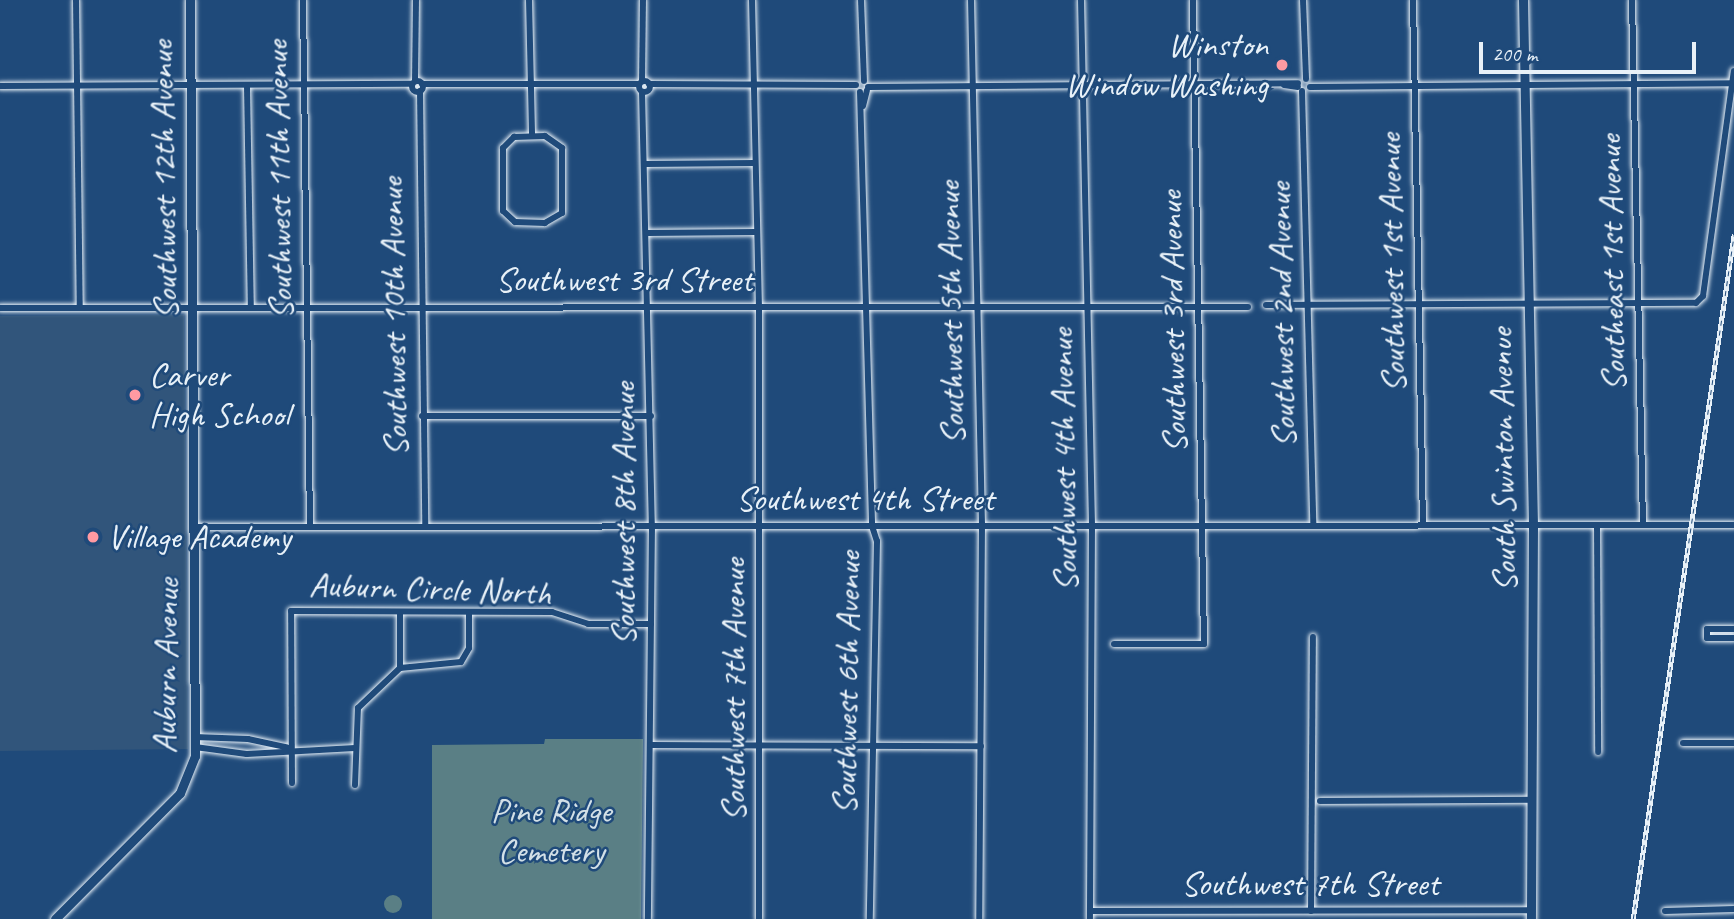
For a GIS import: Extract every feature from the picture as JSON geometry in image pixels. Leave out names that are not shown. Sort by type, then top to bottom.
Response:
[{"type":"street","points":[[76,0],[80,307]]},
{"type":"street","name":"Southwest 12th Avenue","points":[[190,0],[196,527]]},
{"type":"street","name":"Southwest 11th Avenue","points":[[303,0],[310,527]]},
{"type":"street","name":"Southwest 10th Avenue","points":[[416,0],[419,307],[425,527]]},
{"type":"street","points":[[529,0],[532,136]]},
{"type":"street","name":"Southwest 8th Avenue","points":[[643,0],[652,525],[649,919]]},
{"type":"street","name":"Southwest 7th Avenue","points":[[752,0],[759,306],[760,919]]},
{"type":"street","name":"Southwest 6th Avenue","points":[[861,0],[872,526],[877,541],[870,919]]},
{"type":"street","name":"Southwest 5th Avenue","points":[[971,0],[982,524],[979,919]]},
{"type":"street","name":"Southwest 4th Avenue","points":[[1082,0],[1092,525],[1090,919]]},
{"type":"street","name":"Southwest 3rd Avenue","points":[[1114,644],[1204,644],[1193,0]]},
{"type":"street","name":"Southwest 2nd Avenue","points":[[1303,0],[1312,525]]},
{"type":"street","name":"Southwest 1st Avenue","points":[[1413,0],[1423,525]]},
{"type":"street","name":"South Swinton Avenue","points":[[1523,0],[1533,526],[1531,914]]},
{"type":"street","name":"Southeast 1st Avenue","points":[[1632,0],[1643,525]]},
{"type":"street","points":[[1266,305],[1696,303],[1703,296],[1734,71]]},
{"type":"street","points":[[0,86],[670,85],[753,88],[1733,83]]},
{"type":"street","points":[[247,87],[251,307]]},
{"type":"street","points":[[532,136],[555,139],[563,153],[564,207],[559,217],[545,223],[515,222],[502,206],[503,148],[514,137],[532,136]]},
{"type":"street","points":[[646,164],[755,163]]},
{"type":"street","points":[[647,233],[756,232]]},
{"type":"street","name":"Southwest 3rd Street","points":[[0,308],[1088,305],[1248,307]]},
{"type":"street","points":[[422,416],[651,416]]},
{"type":"street","points":[[1597,525],[1598,752]]},
{"type":"street","name":"Southwest 4th Street","points":[[196,527],[1734,525]]},
{"type":"street","name":"Auburn Avenue","points":[[55,919],[180,793],[191,775],[195,742],[196,527]]},
{"type":"street","name":"Auburn Circle North","points":[[292,749],[291,611],[552,612],[588,624],[651,624]]},
{"type":"street","points":[[400,612],[400,668]]},
{"type":"street","points":[[355,785],[358,708],[400,668],[451,666],[461,662],[469,648],[469,612]]},
{"type":"street","points":[[1734,629],[1707,629],[1707,638],[1734,638]]},
{"type":"street","points":[[1311,911],[1313,637]]},
{"type":"street","points":[[195,742],[248,739],[292,749]]},
{"type":"street","points":[[195,742],[247,754],[292,749],[355,748]]},
{"type":"street","points":[[1683,743],[1734,743]]},
{"type":"street","points":[[650,745],[981,746]]},
{"type":"street","points":[[292,749],[292,783]]},
{"type":"street","points":[[1320,801],[1532,800]]},
{"type":"street","points":[[1665,911],[1734,909]]},
{"type":"street","name":"Southwest 7th Street","points":[[1090,911],[1531,914]]},
{"type":"shaded area","name":"Village Academy","points":[[184,315],[188,749],[0,751],[0,316]]},
{"type":"green space","name":"Pine Ridge Cemetery","points":[[545,739],[643,739],[641,919],[432,919],[432,745],[544,744]]},
{"type":"green space","points":[[393,895],[399,898],[402,904],[399,910],[393,913],[387,910],[384,904],[387,898]]},
{"type":"railway","points":[[1633,919],[1734,234]]},
{"type":"place","name":"Winston Window Washing","points":[[1282,65]]},
{"type":"place","name":"Carver High School","points":[[135,395]]},
{"type":"place","name":"Village Academy","points":[[93,537]]}]
